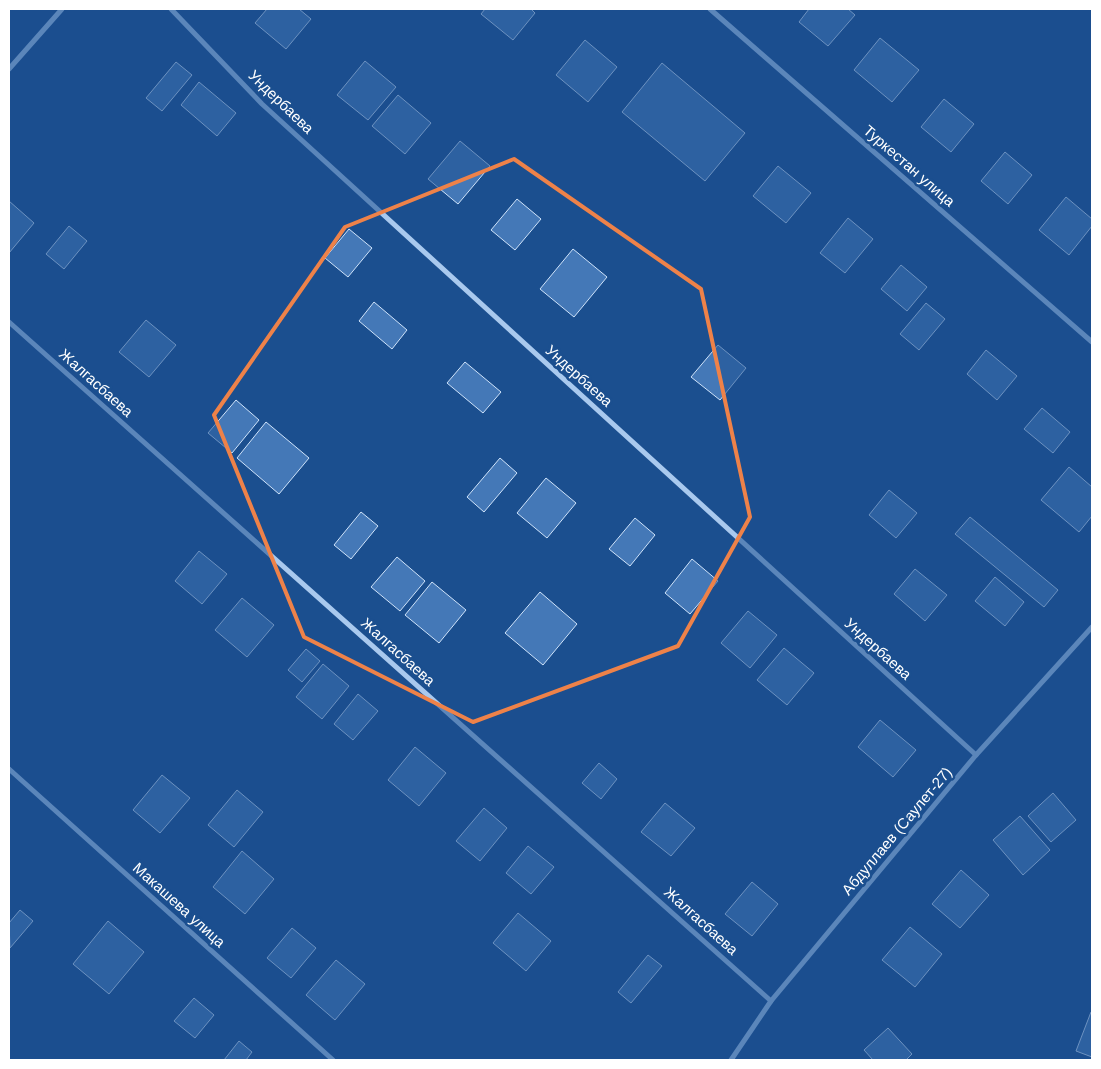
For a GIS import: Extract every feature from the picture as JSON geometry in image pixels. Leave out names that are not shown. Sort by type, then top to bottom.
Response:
[{"type":"street","points":[[9,69],[62,9]]},
{"type":"street","name":"Ундербаева","points":[[171,9],[262,104],[976,755]]},
{"type":"street","name":"Туркестан улица","points":[[710,9],[1092,342]]},
{"type":"street","name":"Жалгасбаева","points":[[9,322],[772,1001]]},
{"type":"street","name":"Абдуллаев (Саулет-27)","points":[[732,1060],[772,1001],[976,755],[1092,627]]},
{"type":"street","name":"Макашева улица","points":[[9,769],[334,1060]]},
{"type":"highlighted area","points":[[514,159],[701,289],[750,517],[678,646],[473,722],[304,637],[214,415],[345,227]]},
{"type":"building","points":[[267,9],[299,9],[311,19],[286,49],[255,23]]},
{"type":"building","points":[[485,9],[531,9],[535,13],[513,40],[481,14]]},
{"type":"building","points":[[809,9],[848,9],[855,15],[828,46],[799,22]]},
{"type":"building","points":[[880,38],[919,70],[892,102],[854,70]]},
{"type":"building","points":[[585,40],[617,67],[588,102],[556,75]]},
{"type":"building","points":[[365,61],[396,87],[368,120],[337,95]]},
{"type":"building","points":[[176,62],[192,75],[162,111],[146,98]]},
{"type":"building","points":[[662,63],[745,133],[705,181],[622,112]]},
{"type":"building","points":[[199,82],[236,113],[217,136],[181,105]]},
{"type":"building","points":[[398,95],[431,123],[405,154],[372,126]]},
{"type":"building","points":[[944,99],[974,124],[951,152],[921,127]]},
{"type":"building","points":[[460,141],[490,166],[458,204],[428,179]]},
{"type":"building","points":[[1005,152],[1032,175],[1008,204],[981,181]]},
{"type":"building","points":[[778,166],[811,193],[786,223],[753,196]]},
{"type":"building","points":[[1066,197],[1092,219],[1092,226],[1069,255],[1039,230]]},
{"type":"building","points":[[517,199],[541,219],[515,250],[491,230]]},
{"type":"building","points":[[9,201],[34,223],[9,253]]},
{"type":"building","points":[[848,218],[873,239],[845,273],[820,253]]},
{"type":"building","points":[[69,226],[87,241],[64,269],[46,254]]},
{"type":"building","points":[[349,229],[372,248],[348,277],[325,258]]},
{"type":"building","points":[[573,249],[607,277],[574,317],[540,289]]},
{"type":"building","points":[[901,265],[927,287],[907,311],[881,289]]},
{"type":"building","points":[[374,302],[407,330],[392,349],[359,321]]},
{"type":"building","points":[[926,303],[945,319],[919,350],[900,334]]},
{"type":"building","points":[[146,320],[176,345],[149,377],[119,352]]},
{"type":"building","points":[[718,345],[746,368],[720,400],[691,377]]},
{"type":"building","points":[[986,350],[1017,376],[997,400],[967,374]]},
{"type":"building","points":[[465,362],[501,392],[483,413],[447,383]]},
{"type":"building","points":[[236,400],[259,420],[232,453],[208,433]]},
{"type":"building","points":[[1042,408],[1070,432],[1053,453],[1024,429]]},
{"type":"building","points":[[266,422],[309,458],[279,494],[237,458]]},
{"type":"building","points":[[500,458],[517,473],[484,512],[467,497]]},
{"type":"building","points":[[1069,467],[1092,487],[1092,516],[1079,532],[1041,500]]},
{"type":"building","points":[[546,478],[576,503],[547,538],[517,513]]},
{"type":"building","points":[[889,490],[917,513],[896,538],[869,515]]},
{"type":"building","points":[[361,512],[378,526],[351,559],[334,545]]},
{"type":"building","points":[[970,517],[1058,590],[1044,607],[955,534]]},
{"type":"building","points":[[635,518],[655,535],[630,566],[609,549]]},
{"type":"building","points":[[199,551],[227,574],[202,604],[175,581]]},
{"type":"building","points":[[397,557],[425,581],[400,611],[371,587]]},
{"type":"building","points":[[692,559],[718,581],[690,614],[665,593]]},
{"type":"building","points":[[915,569],[947,595],[925,621],[894,594]]},
{"type":"building","points":[[995,577],[1024,602],[1005,626],[975,601]]},
{"type":"building","points":[[432,582],[466,610],[439,643],[405,615]]},
{"type":"building","points":[[540,592],[577,624],[543,665],[505,633]]},
{"type":"building","points":[[242,598],[274,625],[247,657],[215,630]]},
{"type":"building","points":[[748,611],[777,635],[750,668],[721,643]]},
{"type":"building","points":[[784,648],[814,673],[787,705],[757,680]]},
{"type":"building","points":[[306,649],[320,661],[302,682],[288,670]]},
{"type":"building","points":[[323,664],[349,686],[322,719],[296,697]]},
{"type":"building","points":[[358,694],[378,711],[353,740],[334,724]]},
{"type":"building","points":[[880,720],[916,750],[893,777],[858,747]]},
{"type":"building","points":[[415,747],[446,773],[419,806],[388,780]]},
{"type":"building","points":[[599,763],[617,779],[601,799],[582,783]]},
{"type":"building","points":[[162,775],[190,798],[160,833],[133,810]]},
{"type":"building","points":[[237,790],[263,812],[234,847],[208,825]]},
{"type":"building","points":[[1053,793],[1076,820],[1051,842],[1028,816]]},
{"type":"building","points":[[665,803],[695,828],[671,856],[641,832]]},
{"type":"building","points":[[484,808],[507,828],[480,861],[456,841]]},
{"type":"building","points":[[1020,816],[1050,850],[1023,875],[993,840]]},
{"type":"building","points":[[528,846],[554,867],[531,894],[506,873]]},
{"type":"building","points":[[242,851],[274,879],[245,914],[213,887]]},
{"type":"building","points":[[961,870],[989,895],[960,928],[932,904]]},
{"type":"building","points":[[752,882],[778,904],[752,936],[725,914]]},
{"type":"building","points":[[20,910],[33,921],[10,948],[9,923]]},
{"type":"building","points":[[518,913],[551,941],[526,971],[493,943]]},
{"type":"building","points":[[108,921],[144,952],[109,994],[73,964]]},
{"type":"building","points":[[910,927],[942,954],[915,987],[882,960]]},
{"type":"building","points":[[292,928],[316,948],[291,978],[267,958]]},
{"type":"building","points":[[648,955],[662,966],[631,1003],[618,992]]},
{"type":"building","points":[[336,960],[365,984],[335,1020],[306,995]]},
{"type":"building","points":[[194,998],[214,1015],[195,1038],[174,1021]]},
{"type":"building","points":[[1092,1013],[1092,1057],[1076,1051]]},
{"type":"building","points":[[888,1028],[912,1054],[906,1060],[873,1060],[864,1050]]},
{"type":"building","points":[[239,1041],[252,1052],[246,1060],[224,1060]]}]
